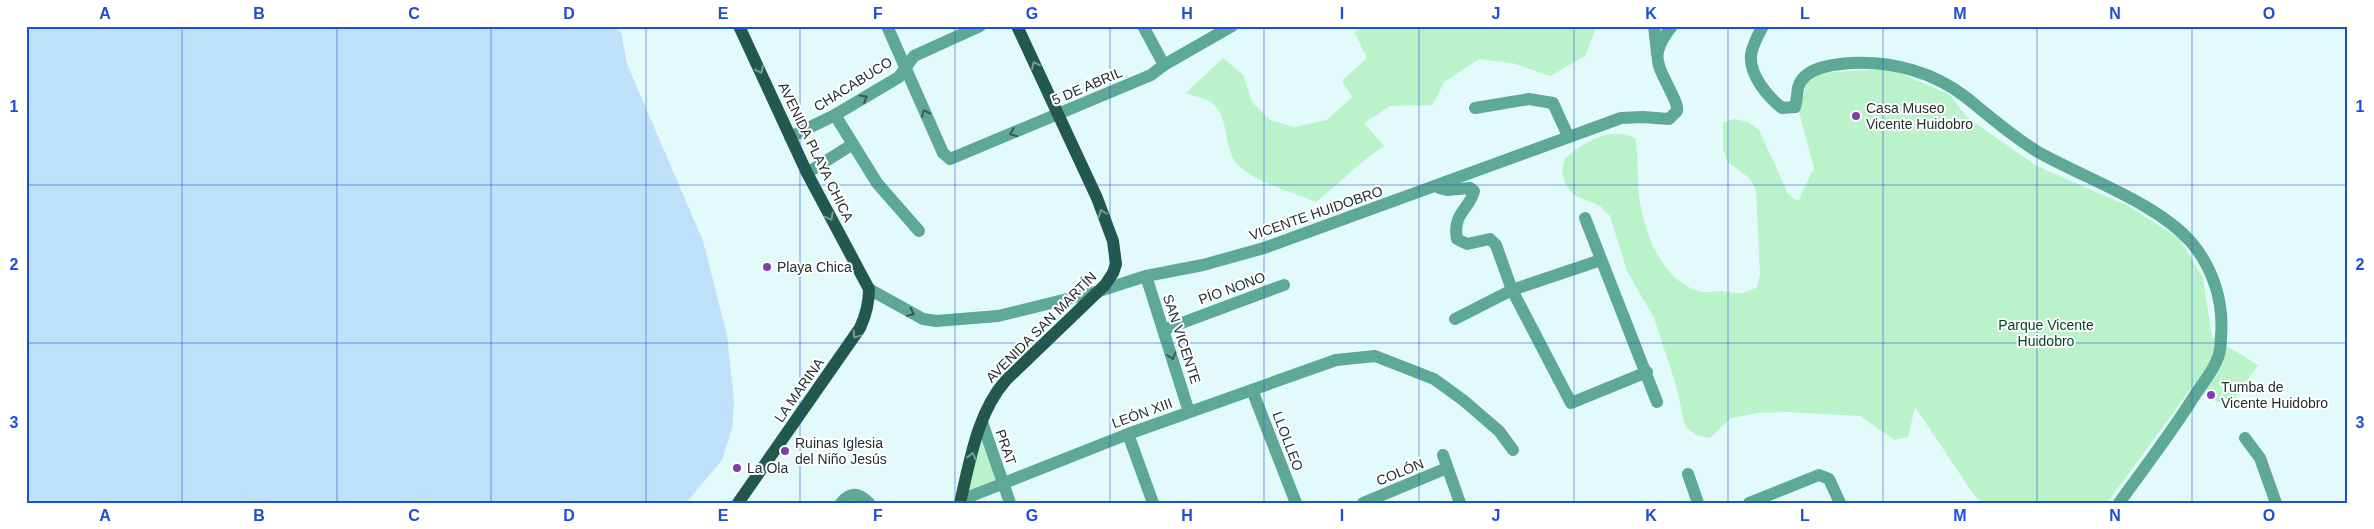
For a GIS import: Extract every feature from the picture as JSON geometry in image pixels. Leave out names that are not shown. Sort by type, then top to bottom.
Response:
[{"type":"main road","name":"AVENIDA PLAYA CHICA","points":[[739,26],[790,137],[869,289]]},
{"type":"main road","points":[[1017,26],[1058,115]]},
{"type":"main road","name":"AVENIDA SAN MARTÍN","points":[[961,501],[982,422],[989,403],[1000,387],[1110,279],[1117,259],[1113,241],[1096,198],[1058,115]]},
{"type":"main road","name":"LA MARINA","points":[[738,503],[860,328],[867,312],[869,289]]},
{"type":"street","points":[[887,26],[906,68]]},
{"type":"street","name":"CHACABUCO","points":[[790,137],[835,115],[900,76],[914,56],[980,26]]},
{"type":"street","points":[[1143,26],[1164,65]]},
{"type":"street","name":"5 DE ABRIL","points":[[906,68],[946,157],[950,159],[1151,75],[1164,65],[1232,26]]},
{"type":"street","points":[[1654,26],[1658,54]]},
{"type":"street","points":[[1658,54],[1661,42],[1672,26]]},
{"type":"street","points":[[1762,26],[1751,52],[1751,65],[1762,86],[1782,108],[1795,107],[1798,86],[1802,80],[1814,71],[1826,66],[1873,62],[1914,70],[1939,80],[1958,92],[2004,129],[2039,152],[2156,213],[2176,227],[2192,244],[2206,264],[2219,299],[2222,324],[2217,361],[2180,420],[2119,503]]},
{"type":"street","name":"VICENTE HUIDOBRO","points":[[869,289],[908,312],[936,321],[998,316],[1096,292],[1146,276],[1203,265],[1264,248],[1621,118],[1643,117],[1665,120],[1672,117],[1677,111],[1677,104],[1660,73],[1658,54]]},
{"type":"street","points":[[1474,108],[1529,99],[1553,103],[1568,136]]},
{"type":"street","points":[[835,115],[877,183],[919,231]]},
{"type":"street","points":[[808,173],[853,144]]},
{"type":"street","points":[[1437,186],[1447,190],[1470,188],[1474,191],[1472,198],[1465,205],[1457,221],[1455,230],[1457,239],[1468,244],[1490,238],[1496,245],[1512,290],[1571,403],[1647,372]]},
{"type":"street","points":[[1585,218],[1647,372],[1657,402]]},
{"type":"street","points":[[1454,319],[1512,290],[1601,260]]},
{"type":"street","name":"SAN VICENTE","points":[[1146,276],[1189,412]]},
{"type":"street","name":"PÍO NONO","points":[[1163,330],[1284,285]]},
{"type":"street","name":"LEÓN XIII","points":[[961,501],[1002,482],[1128,434],[1336,360],[1375,356],[1434,380],[1463,400],[1492,425],[1513,450]]},
{"type":"street","name":"LLOLLEO","points":[[1252,390],[1296,503]]},
{"type":"street","name":"PRAT","points":[[982,422],[1010,503]]},
{"type":"street","points":[[1128,434],[1153,503]]},
{"type":"street","points":[[2245,438],[2260,458],[2276,503]]},
{"type":"street","points":[[1443,456],[1460,503]]},
{"type":"street","name":"COLÓN","points":[[1363,503],[1447,468]]},
{"type":"street","points":[[1688,474],[1698,503]]},
{"type":"street","points":[[1749,503],[1820,475],[1829,479],[1840,503]]},
{"type":"street","points":[[841,503],[848,496],[855,494],[861,496],[868,503]]},
{"type":"green space","points":[[1374,26],[1402,26],[1413,30],[1417,26],[1597,26],[1585,56],[1550,76],[1512,63],[1479,59],[1444,82],[1433,105],[1390,106],[1364,123],[1384,146],[1316,202],[1266,183],[1247,173],[1239,166],[1230,152],[1222,117],[1218,109],[1203,98],[1186,93],[1223,58],[1243,75],[1252,102],[1270,120],[1294,127],[1327,120],[1352,97],[1342,81],[1367,58],[1354,31]]},
{"type":"green space","name":"Parque Vicente Huidobro","points":[[1890,69],[1949,94],[1968,118],[2037,166],[2128,206],[2180,239],[2203,278],[2212,337],[2258,365],[2228,408],[2192,387],[2107,503],[1983,503],[1974,495],[1915,407],[1908,437],[1894,440],[1860,416],[1787,412],[1758,413],[1731,418],[1710,438],[1696,435],[1685,426],[1676,385],[1654,318],[1627,271],[1610,216],[1600,206],[1576,196],[1567,187],[1562,174],[1564,160],[1588,142],[1606,135],[1615,134],[1635,138],[1641,209],[1650,239],[1666,267],[1688,287],[1702,292],[1745,292],[1757,287],[1760,275],[1756,190],[1749,178],[1728,162],[1723,149],[1723,122],[1735,119],[1748,122],[1759,130],[1788,194],[1798,201],[1814,168],[1799,112],[1807,82],[1814,73]]},
{"type":"green space","points":[[981,434],[996,479],[966,492]]},
{"type":"water","points":[[26,26],[612,26],[621,32],[627,64],[703,241],[727,335],[734,401],[732,429],[722,460],[686,503],[26,503]]},
{"type":"place","name":"Casa Museo Vicente Huidobro","points":[[1856,116]]},
{"type":"place","name":"Playa Chica","points":[[767,267]]},
{"type":"place","name":"Tumba de Vicente Huidobro","points":[[2211,395]]},
{"type":"place","name":"Ruinas Iglesia del Niño Jesús","points":[[785,451]]},
{"type":"place","name":"La Ola","points":[[737,468]]}]
